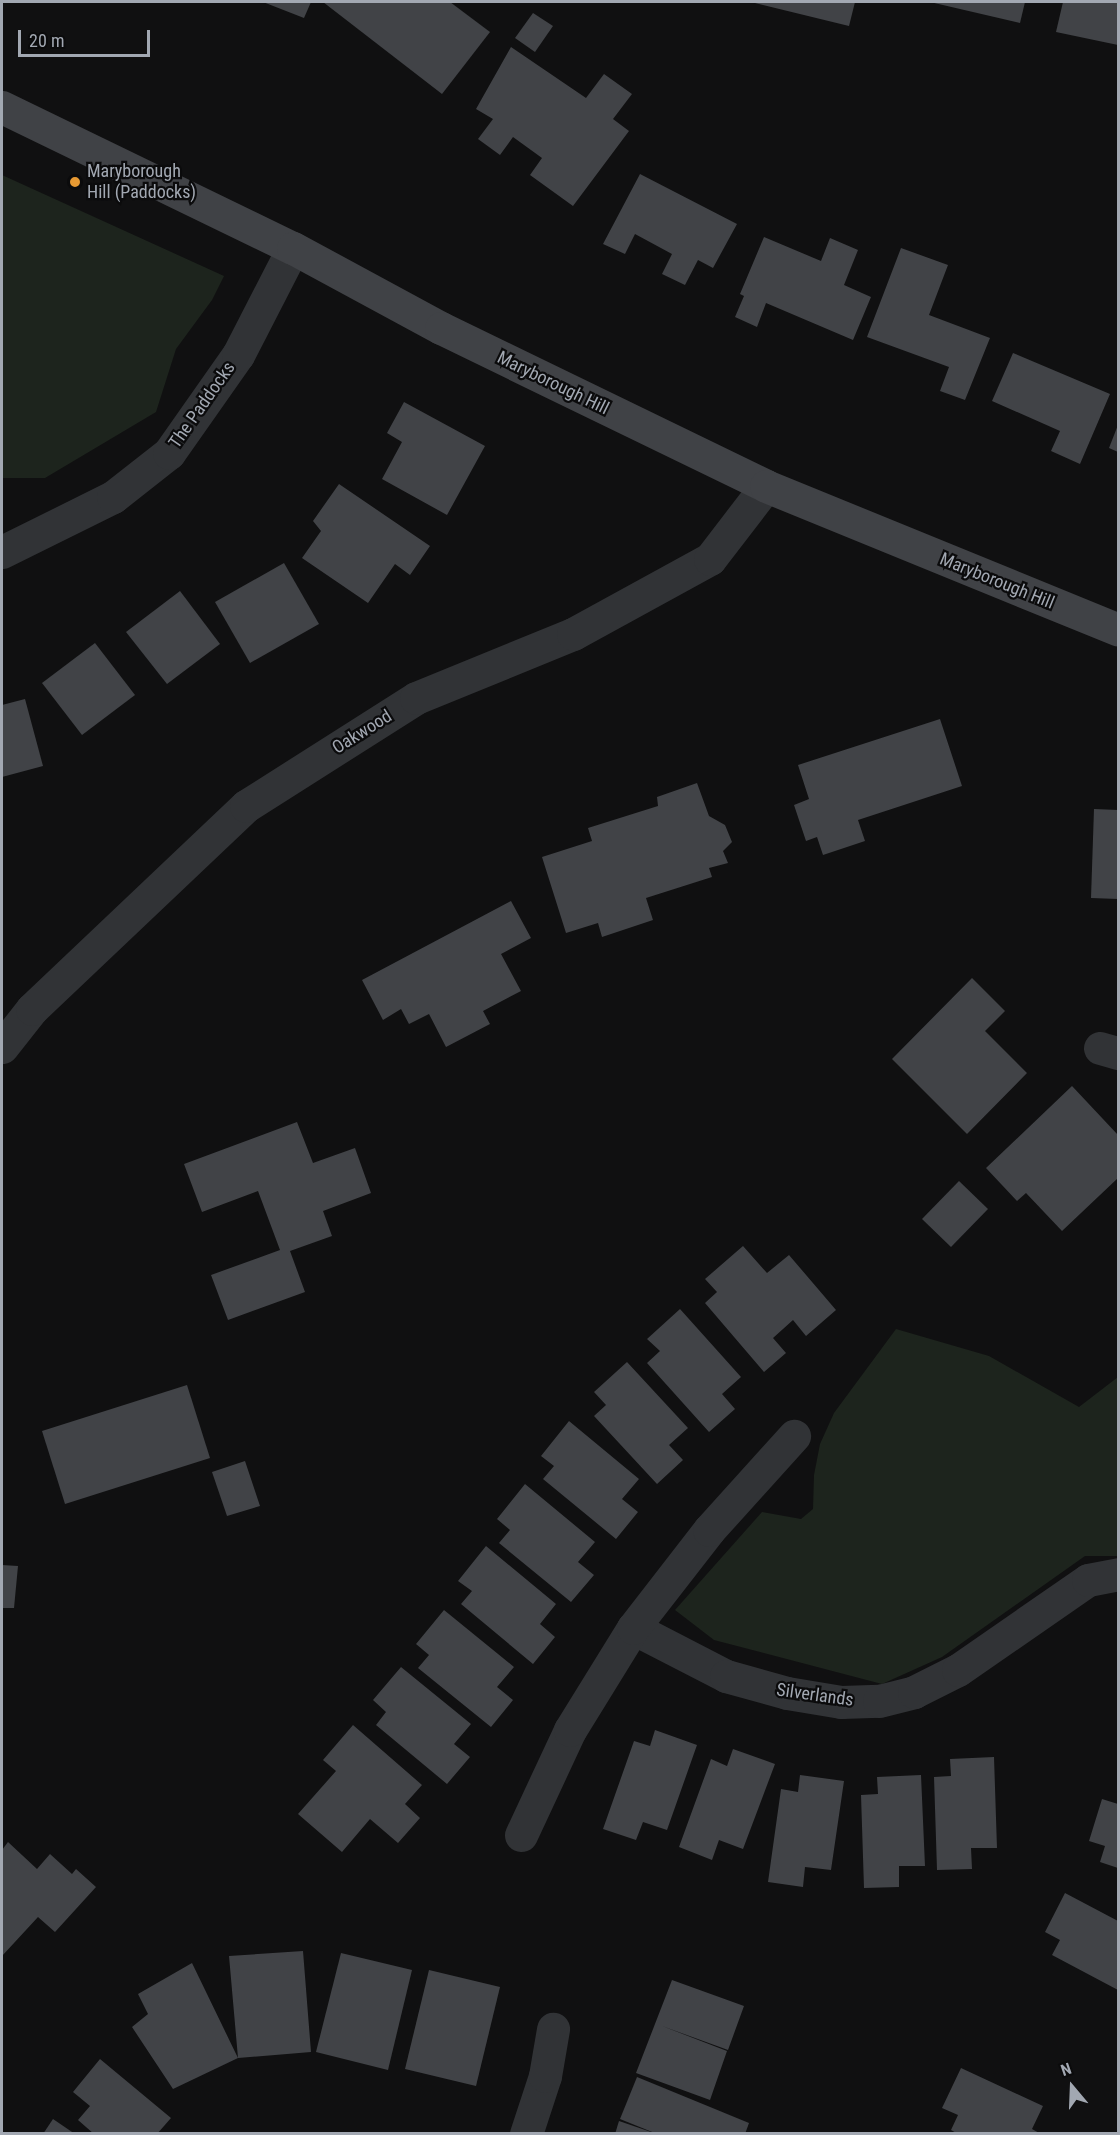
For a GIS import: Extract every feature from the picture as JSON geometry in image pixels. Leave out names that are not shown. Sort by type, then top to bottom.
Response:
[{"type":"street","name":"Maryborough Hill","points":[[2,107],[292,248],[441,328],[766,486],[1119,630]]},
{"type":"street","name":"The Paddocks","points":[[2,552],[114,497],[169,453],[238,355],[292,248]]},
{"type":"street","name":"Oakwood","points":[[2,1047],[32,1009],[246,806],[416,698],[573,634],[710,559],[766,486]]},
{"type":"street","points":[[521,1836],[570,1730],[633,1628],[709,1530],[794,1436]]},
{"type":"street","name":"Silverlands","points":[[633,1628],[726,1676],[787,1693],[841,1702],[879,1701],[914,1692],[958,1671],[1088,1580],[1119,1574]]},
{"type":"street","points":[[526,2133],[545,2076],[553,2029]]},
{"type":"shaded area","points":[[2,175],[224,276],[212,300],[176,349],[156,412],[45,478],[2,478]]},
{"type":"shaded area","points":[[896,1329],[989,1356],[1079,1407],[1118,1377],[1118,1556],[1085,1556],[942,1657],[882,1684],[714,1640],[675,1610],[762,1512],[801,1519],[813,1509],[814,1475],[820,1444],[834,1413]]},
{"type":"building","points":[[263,2],[311,2],[304,18]]},
{"type":"building","points":[[323,2],[450,2],[490,32],[442,94]]},
{"type":"building","points":[[751,2],[855,2],[849,26]]},
{"type":"building","points":[[930,2],[1025,2],[1020,23]]},
{"type":"building","points":[[1063,2],[1118,2],[1118,45],[1056,32]]},
{"type":"building","points":[[533,13],[553,26],[535,52],[515,38]]},
{"type":"building","points":[[511,47],[586,98],[604,74],[632,94],[613,119],[629,131],[573,206],[530,175],[542,158],[513,137],[500,155],[478,139],[493,119],[476,109]]},
{"type":"building","points":[[640,174],[737,224],[713,268],[698,260],[685,285],[662,274],[672,254],[635,234],[625,254],[603,244]]},
{"type":"building","points":[[764,237],[821,261],[830,238],[858,250],[844,285],[871,297],[853,340],[766,303],[757,327],[735,317],[744,296],[740,294]]},
{"type":"building","points":[[901,248],[948,265],[929,315],[990,338],[965,400],[940,391],[949,367],[867,337]]},
{"type":"building","points":[[1013,353],[1110,394],[1080,464],[1051,451],[1060,431],[992,401]]},
{"type":"building","points":[[404,402],[485,446],[447,515],[382,479],[402,442],[387,433]]},
{"type":"building","points":[[1118,425],[1118,452],[1109,448]]},
{"type":"building","points":[[339,484],[430,546],[410,575],[395,564],[368,603],[302,558],[321,531],[313,521]]},
{"type":"building","points":[[284,563],[319,624],[250,663],[215,602]]},
{"type":"building","points":[[180,591],[220,644],[167,684],[126,632]]},
{"type":"building","points":[[95,643],[135,695],[82,735],[42,683]]},
{"type":"building","points":[[25,699],[43,766],[2,777],[2,705]]},
{"type":"building","points":[[940,719],[962,786],[858,820],[865,841],[823,855],[817,837],[806,841],[794,805],[809,799],[798,765]]},
{"type":"building","points":[[697,783],[709,816],[725,825],[732,842],[723,851],[728,863],[709,868],[712,877],[646,898],[653,920],[602,937],[598,923],[566,933],[542,857],[592,841],[588,828],[658,806],[657,797]]},
{"type":"building","points":[[1094,809],[1118,810],[1118,899],[1091,898]]},
{"type":"building","points":[[511,901],[531,938],[501,954],[521,991],[483,1011],[490,1024],[446,1047],[429,1014],[409,1024],[401,1009],[383,1020],[362,980]]},
{"type":"building","points":[[972,978],[1005,1011],[985,1031],[1027,1073],[967,1134],[892,1059]]},
{"type":"building","points":[[1072,1086],[1118,1135],[1118,1178],[1062,1231],[1026,1193],[1017,1201],[986,1168]]},
{"type":"building","points":[[297,1122],[313,1163],[355,1148],[371,1193],[323,1211],[332,1236],[290,1251],[305,1292],[228,1320],[211,1275],[280,1250],[258,1191],[202,1212],[184,1164]]},
{"type":"building","points":[[959,1181],[988,1209],[951,1247],[922,1219]]},
{"type":"building","points":[[743,1246],[767,1273],[789,1255],[836,1310],[806,1336],[793,1320],[773,1338],[786,1353],[764,1372],[705,1303],[717,1292],[705,1279]]},
{"type":"building","points":[[680,1309],[741,1377],[722,1394],[735,1409],[709,1432],[647,1363],[660,1351],[647,1339]]},
{"type":"building","points":[[627,1362],[688,1428],[669,1445],[683,1460],[657,1484],[594,1416],[606,1405],[594,1392]]},
{"type":"building","points":[[187,1385],[210,1458],[65,1504],[42,1431]]},
{"type":"building","points":[[569,1421],[639,1479],[622,1499],[638,1512],[616,1539],[543,1479],[554,1466],[541,1456]]},
{"type":"building","points":[[245,1461],[260,1506],[227,1516],[212,1472]]},
{"type":"building","points":[[525,1484],[595,1542],[578,1562],[594,1575],[571,1602],[499,1543],[510,1530],[497,1519]]},
{"type":"building","points":[[486,1546],[556,1604],[540,1624],[555,1637],[533,1664],[461,1604],[472,1591],[458,1581]]},
{"type":"building","points":[[2,1565],[18,1566],[14,1608],[2,1608]]},
{"type":"building","points":[[444,1610],[514,1667],[497,1687],[513,1700],[491,1727],[418,1668],[429,1655],[416,1644]]},
{"type":"building","points":[[401,1667],[471,1724],[454,1744],[470,1757],[447,1784],[376,1725],[386,1712],[373,1700]]},
{"type":"building","points":[[353,1725],[422,1785],[405,1804],[420,1818],[398,1843],[370,1819],[342,1852],[298,1814],[336,1771],[323,1760]]},
{"type":"building","points":[[655,1730],[697,1745],[667,1830],[643,1822],[636,1840],[603,1829],[634,1741],[650,1746]]},
{"type":"building","points":[[733,1749],[775,1764],[743,1849],[719,1840],[712,1860],[679,1847],[711,1759],[727,1766]]},
{"type":"building","points":[[994,1757],[997,1848],[971,1848],[972,1869],[937,1870],[934,1777],[951,1776],[950,1759]]},
{"type":"building","points":[[800,1775],[844,1781],[831,1870],[805,1867],[803,1887],[768,1882],[781,1789],[798,1792]]},
{"type":"building","points":[[921,1775],[925,1866],[899,1866],[899,1887],[864,1888],[861,1795],[878,1794],[877,1777]]},
{"type":"building","points":[[1102,1799],[1118,1804],[1118,1868],[1100,1862],[1105,1846],[1089,1841]]},
{"type":"building","points":[[8,1842],[37,1869],[50,1854],[72,1874],[76,1869],[96,1887],[55,1932],[38,1917],[2,1956],[2,1850]]},
{"type":"building","points":[[1065,1893],[1118,1921],[1118,1990],[1052,1955],[1060,1940],[1045,1932]]},
{"type":"building","points":[[303,1951],[311,2052],[238,2058],[229,1956]]},
{"type":"building","points":[[341,1953],[412,1970],[388,2070],[316,2052]]},
{"type":"building","points":[[192,1963],[238,2058],[173,2089],[132,2027],[148,2014],[138,1994]]},
{"type":"building","points":[[429,1970],[500,1987],[476,2086],[405,2069]]},
{"type":"building","points":[[672,1980],[744,2006],[728,2050],[662,2026],[727,2051],[710,2100],[636,2073]]},
{"type":"building","points":[[100,2059],[171,2118],[157,2134],[94,2134],[78,2120],[90,2106],[73,2092]]},
{"type":"building","points":[[961,2068],[1043,2106],[1032,2129],[1041,2134],[958,2134],[951,2130],[958,2115],[942,2108]]},
{"type":"building","points":[[637,2077],[749,2123],[745,2134],[657,2134],[620,2119]]},
{"type":"building","points":[[53,2119],[75,2134],[43,2134]]},
{"type":"building","points":[[619,2121],[654,2133],[615,2134]]},
{"type":"place","name":"Maryborough Hill (Paddocks)","points":[[75,182]]}]
